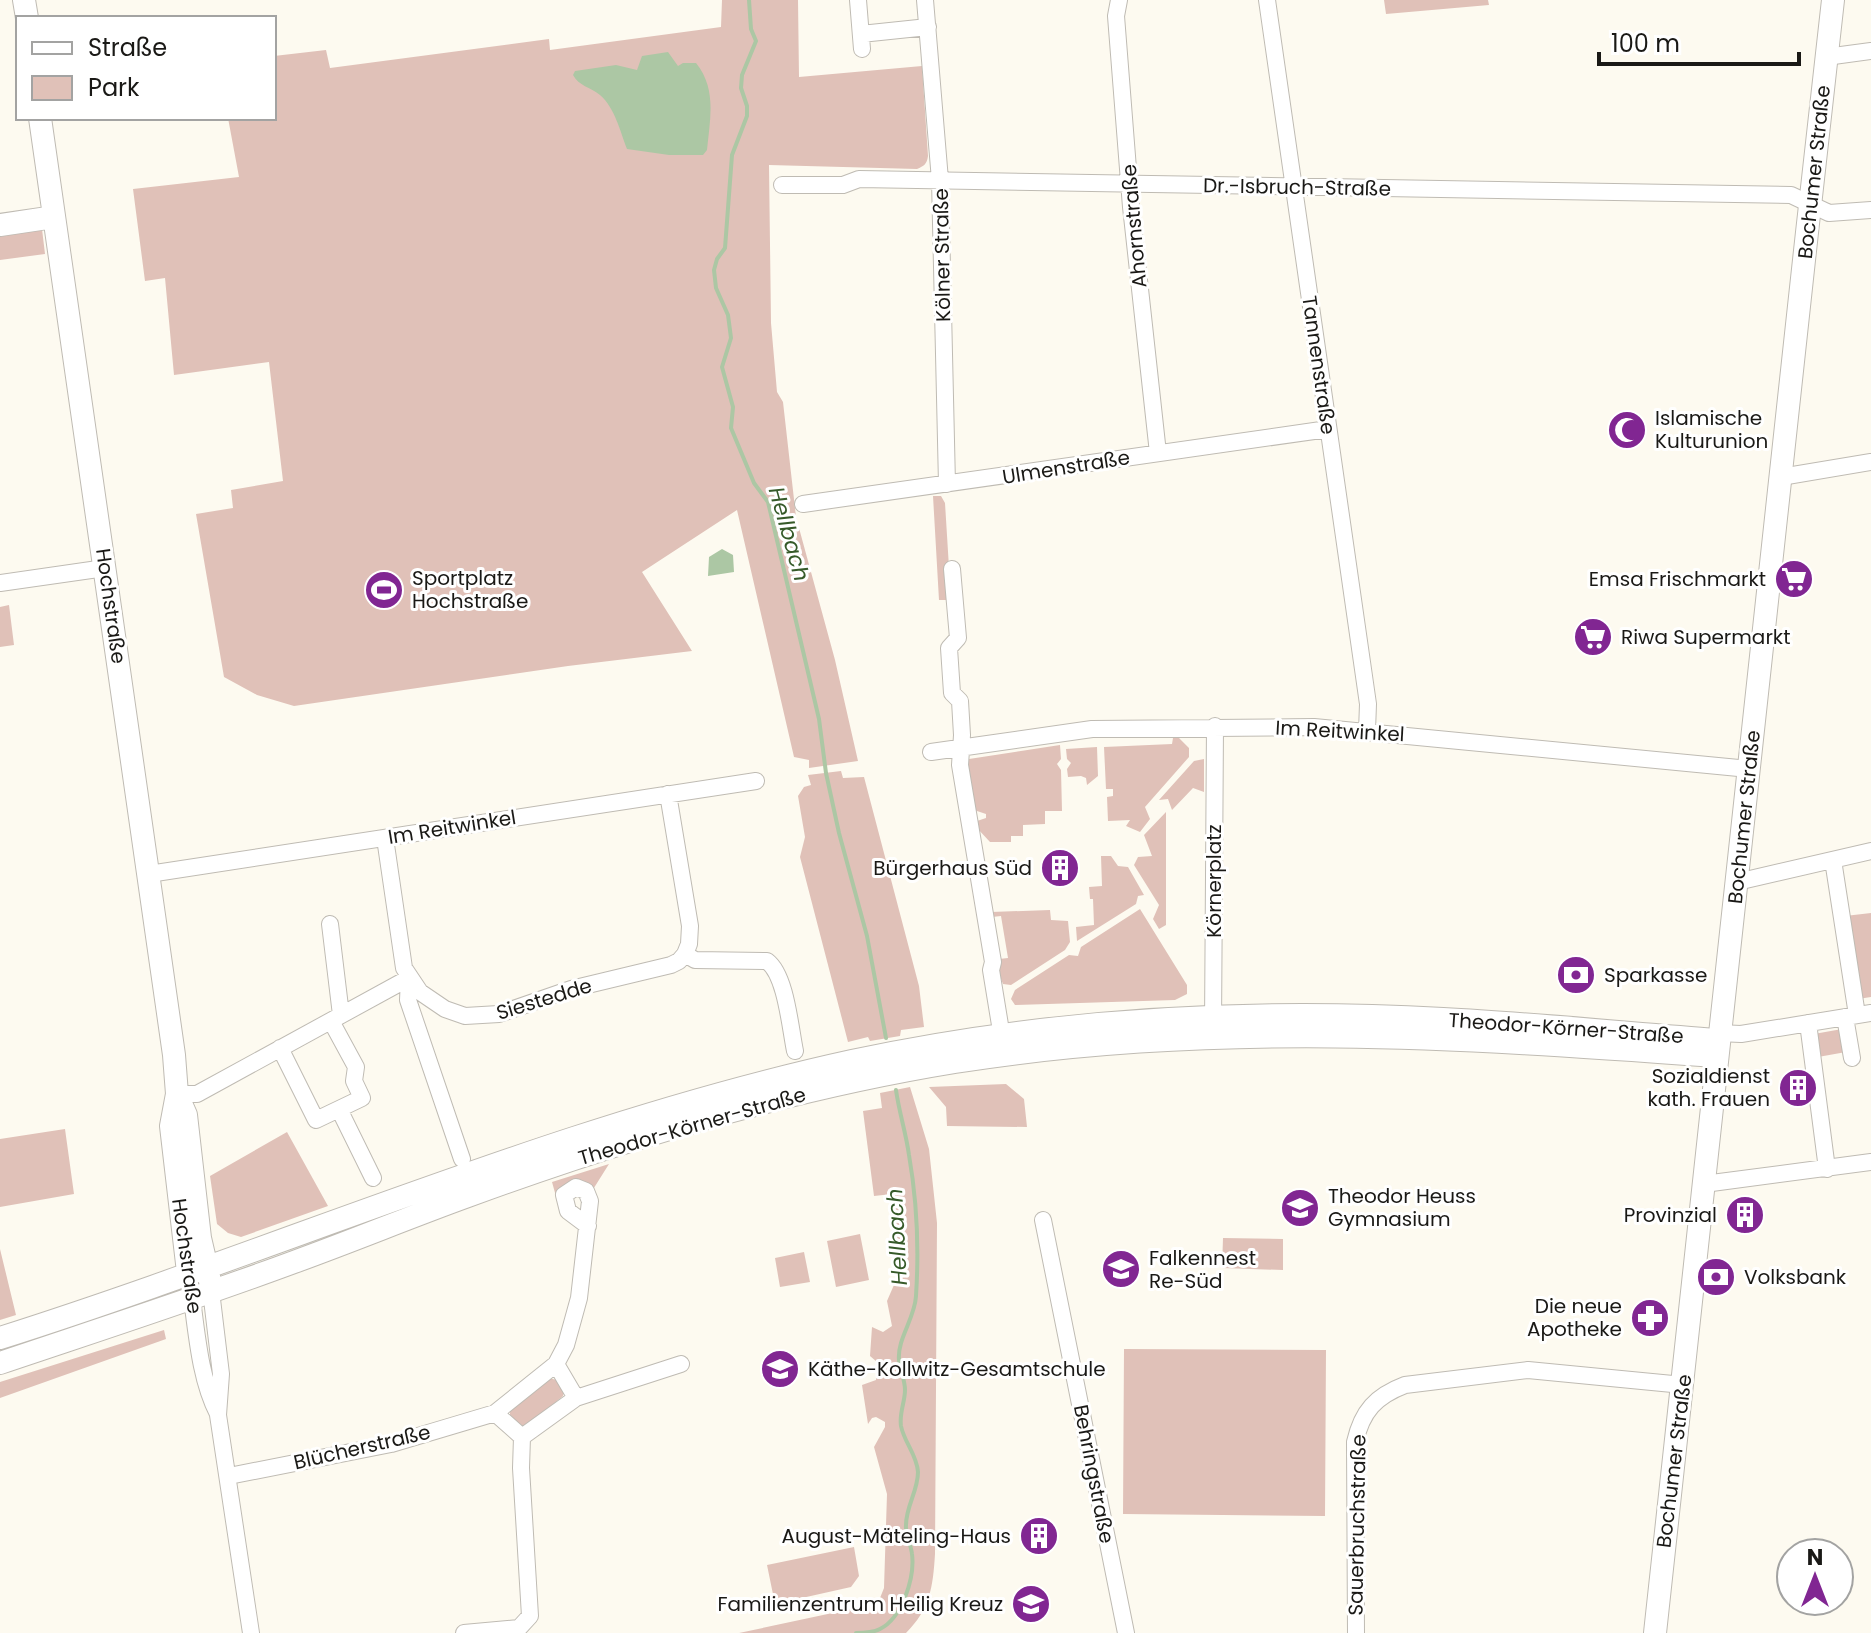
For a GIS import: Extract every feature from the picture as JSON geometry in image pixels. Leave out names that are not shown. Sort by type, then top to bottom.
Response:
[{"type":"main road","name":"Bochumer Straße","points":[[1655,1633],[1833,0]]},
{"type":"main road","name":"Hochstraße","points":[[40,120],[149,874],[177,1094],[171,1126],[202,1295]]},
{"type":"main road","points":[[0,225],[54,217]]},
{"type":"main road","name":"Theodor-Körner-Straße","points":[[0,1338],[599,1130],[668,1108],[854,1061],[1014,1034],[1213,1026],[1331,1015],[1414,1027],[1717,1043]]},
{"type":"main road","name":"Theodor-Körner-Straße","points":[[0,1363],[202,1295],[470,1195],[706,1118],[780,1098],[955,1062],[1213,1026]]},
{"type":"street","points":[[858,0],[862,42],[928,27]]},
{"type":"street","name":"Kölner Straße","points":[[925,0],[940,180],[947,484]]},
{"type":"street","name":"Ahornstraße","points":[[1119,0],[1116,16],[1131,207],[1158,453]]},
{"type":"street","name":"Tannenstraße","points":[[1267,0],[1368,704],[1367,731]]},
{"type":"street","points":[[1826,57],[1871,51]]},
{"type":"street","name":"Dr.-Isbruch-Straße","points":[[782,185],[843,185],[859,179],[1791,195],[1829,213],[1871,210]]},
{"type":"street","name":"Ulmenstraße","points":[[803,504],[1328,429]]},
{"type":"street","points":[[1781,477],[1871,462]]},
{"type":"street","points":[[0,583],[105,568]]},
{"type":"street","points":[[952,569],[958,638],[949,648],[952,693],[960,701],[960,765],[993,962],[991,970],[1000,1025]]},
{"type":"street","name":"Körnerplatz","points":[[1213,1026],[1215,726]]},
{"type":"street","name":"Im Reitwinkel","points":[[931,752],[1092,729],[1314,727],[1749,769]]},
{"type":"street","name":"Im Reitwinkel","points":[[149,874],[756,781]]},
{"type":"street","points":[[668,794],[690,926],[685,954],[695,960],[767,961],[775,967],[795,1051]]},
{"type":"street","points":[[385,838],[401,954],[409,978],[408,1000],[462,1159]]},
{"type":"street","points":[[1737,882],[1871,851]]},
{"type":"street","points":[[1833,860],[1857,1011],[1852,1058]]},
{"type":"street","points":[[280,1048],[316,1120],[362,1098],[354,1081],[356,1067],[336,1018],[330,924]]},
{"type":"street","name":"Siestedde","points":[[409,978],[420,992],[445,1009],[465,1016],[482,1017],[594,983],[671,965],[685,954]]},
{"type":"street","points":[[177,1094],[197,1094],[409,978]]},
{"type":"street","points":[[1717,1043],[1741,1034],[1857,1011]]},
{"type":"street","points":[[1808,1023],[1827,1169]]},
{"type":"street","points":[[339,1109],[373,1178]]},
{"type":"street","points":[[1704,1184],[1871,1162]]},
{"type":"street","name":"Behringstraße","points":[[1043,1220],[1126,1633]]},
{"type":"street","points":[[576,1398],[556,1364],[566,1345],[579,1298],[588,1226]]},
{"type":"street","name":"Hochstraße","points":[[202,1295],[221,1374],[218,1415],[251,1633]]},
{"type":"street","name":"Blücherstraße","points":[[229,1476],[391,1444],[495,1413],[556,1364]]},
{"type":"street","points":[[522,1437],[576,1398],[681,1364]]},
{"type":"street","name":"Sauerbruchstraße","points":[[1356,1633],[1355,1442],[1365,1412],[1375,1400],[1405,1385],[1528,1370],[1683,1385]]},
{"type":"street","points":[[495,1413],[522,1437]]},
{"type":"street","points":[[464,1633],[521,1630],[530,1616],[522,1437]]},
{"type":"green space","points":[[722,0],[798,0],[799,77],[922,66],[928,156],[922,167],[769,165],[771,323],[777,392],[783,402],[796,517],[835,660],[858,761],[809,768],[809,760],[794,757],[737,510],[642,572],[692,651],[294,706],[257,695],[224,677],[196,514],[233,508],[231,490],[283,481],[269,362],[174,375],[165,278],[145,281],[133,189],[239,177],[228,120],[276,120],[276,56],[326,50],[330,68],[549,39],[550,50],[721,27]]},
{"type":"green space","points":[[1384,0],[1488,0],[1489,5],[1386,14]]},
{"type":"green space","points":[[42,229],[45,254],[0,260],[0,235]]},
{"type":"green space","points":[[933,496],[941,496],[945,503],[951,600],[939,600]]},
{"type":"green space","points":[[9,605],[14,645],[0,647],[0,607]]},
{"type":"green space","points":[[1173,738],[1179,738],[1189,748],[1189,757],[1145,807],[1150,819],[1140,832],[1126,826],[1130,820],[1108,821],[1107,797],[1113,796],[1113,789],[1106,789],[1104,747],[1172,744]]},
{"type":"green space","points":[[1060,745],[1061,759],[1057,764],[1061,770],[1062,811],[1045,811],[1045,824],[1023,825],[1023,836],[1011,836],[1011,842],[990,842],[977,828],[977,821],[986,818],[986,814],[974,810],[966,763],[969,759]]},
{"type":"green space","points":[[1097,747],[1098,776],[1087,785],[1086,778],[1068,777],[1067,769],[1071,763],[1067,759],[1066,749]]},
{"type":"green space","points":[[1204,759],[1204,792],[1193,788],[1172,810],[1168,799],[1159,800],[1194,761]]},
{"type":"green space","points":[[841,771],[843,778],[864,777],[919,986],[924,1027],[901,1030],[900,1036],[870,1041],[868,1037],[848,1042],[800,857],[805,837],[798,796],[804,787],[811,785],[808,775]]},
{"type":"green space","points":[[1166,812],[1166,925],[1159,929],[1153,919],[1159,905],[1134,865],[1138,857],[1152,856],[1144,835]]},
{"type":"green space","points":[[1101,856],[1111,856],[1118,866],[1128,867],[1144,895],[1138,896],[1136,904],[1077,941],[1076,927],[1094,925],[1093,899],[1090,899],[1089,887],[1102,886]]},
{"type":"green space","points":[[1140,909],[1187,985],[1187,994],[1175,1000],[1015,1005],[1011,999],[1015,990],[1069,955],[1078,956],[1081,947]]},
{"type":"green space","points":[[1050,910],[1051,920],[1068,921],[1070,942],[1065,950],[1011,985],[1003,984],[998,971],[999,959],[1008,958],[1001,916],[992,917],[991,912]]},
{"type":"green space","points":[[1871,913],[1871,997],[1858,999],[1845,916]]},
{"type":"green space","points":[[1842,1029],[1846,1052],[1818,1057],[1814,1034]]},
{"type":"green space","points":[[1006,1084],[1024,1099],[1027,1127],[947,1126],[946,1107],[929,1087]]},
{"type":"green space","points":[[910,1087],[929,1149],[937,1223],[935,1554],[929,1597],[906,1633],[739,1633],[870,1605],[880,1598],[884,1588],[887,1494],[874,1447],[885,1422],[876,1417],[868,1424],[862,1385],[876,1380],[877,1362],[870,1356],[872,1327],[883,1332],[892,1326],[887,1301],[897,1278],[892,1194],[874,1196],[863,1111],[882,1108],[880,1093]]},
{"type":"green space","points":[[65,1129],[74,1194],[0,1207],[0,1139]]},
{"type":"green space","points":[[287,1132],[328,1206],[241,1237],[228,1233],[217,1224],[210,1176]]},
{"type":"green space","points":[[609,1164],[592,1191],[557,1200],[552,1182]]},
{"type":"green space","points":[[860,1234],[869,1280],[836,1287],[827,1241]]},
{"type":"green space","points":[[1223,1238],[1283,1239],[1283,1270],[1222,1268]]},
{"type":"green space","points":[[0,1249],[16,1315],[0,1320]]},
{"type":"green space","points":[[804,1252],[810,1282],[780,1287],[775,1258]]},
{"type":"green space","points":[[164,1330],[166,1339],[0,1398],[0,1382]]},
{"type":"green space","points":[[1124,1349],[1326,1350],[1325,1516],[1123,1514]]},
{"type":"green space","points":[[547,1378],[558,1380],[564,1391],[563,1396],[527,1426],[520,1427],[510,1419],[510,1409]]},
{"type":"green space","points":[[854,1547],[859,1576],[851,1587],[775,1604],[767,1565]]},
{"type":"shaded area","points":[[668,52],[678,66],[696,63],[707,83],[710,116],[707,150],[703,155],[669,155],[627,149],[610,106],[573,75],[575,71],[616,65],[637,70],[642,56]]},
{"type":"shaded area","points":[[722,549],[733,555],[734,572],[708,576],[709,557]]},
{"type":"waterway","name":"Hellbach","points":[[749,0],[751,29],[756,41],[742,75],[741,88],[747,116],[732,155],[725,248],[714,270],[716,288],[728,315],[731,338],[722,367],[733,407],[731,428],[754,483],[768,502],[819,719],[826,773],[839,833],[867,936],[886,1038]]},
{"type":"waterway","name":"Hellbach","points":[[856,1633],[877,1630],[895,1616],[909,1585],[912,1564],[906,1525],[918,1472],[901,1426],[905,1390],[899,1352],[916,1296],[917,1226],[912,1172],[896,1090]]},
{"type":"place","name":"Islamische Kulturunion","points":[[1627,430]]},
{"type":"place","name":"Emsa Frischmarkt","points":[[1794,579]]},
{"type":"place","name":"Sportplatz Hochstraße","points":[[384,590]]},
{"type":"place","name":"Riwa Supermarkt","points":[[1593,637]]},
{"type":"place","name":"Bürgerhaus Süd","points":[[1060,868]]},
{"type":"place","name":"Sparkasse","points":[[1576,975]]},
{"type":"place","name":"Sozialdienst kath. Frauen","points":[[1798,1088]]},
{"type":"place","name":"Theodor Heuss Gymnasium","points":[[1300,1208]]},
{"type":"place","name":"Provinzial","points":[[1745,1215]]},
{"type":"place","name":"Falkennest Re-Süd","points":[[1121,1269]]},
{"type":"place","name":"Volksbank","points":[[1716,1277]]},
{"type":"place","name":"Die neue Apotheke","points":[[1650,1318]]},
{"type":"place","name":"Käthe-Kollwitz-Gesamtschule","points":[[780,1369]]},
{"type":"place","name":"August-Mäteling-Haus","points":[[1039,1536]]},
{"type":"place","name":"Familienzentrum Heilig Kreuz","points":[[1031,1604]]}]
